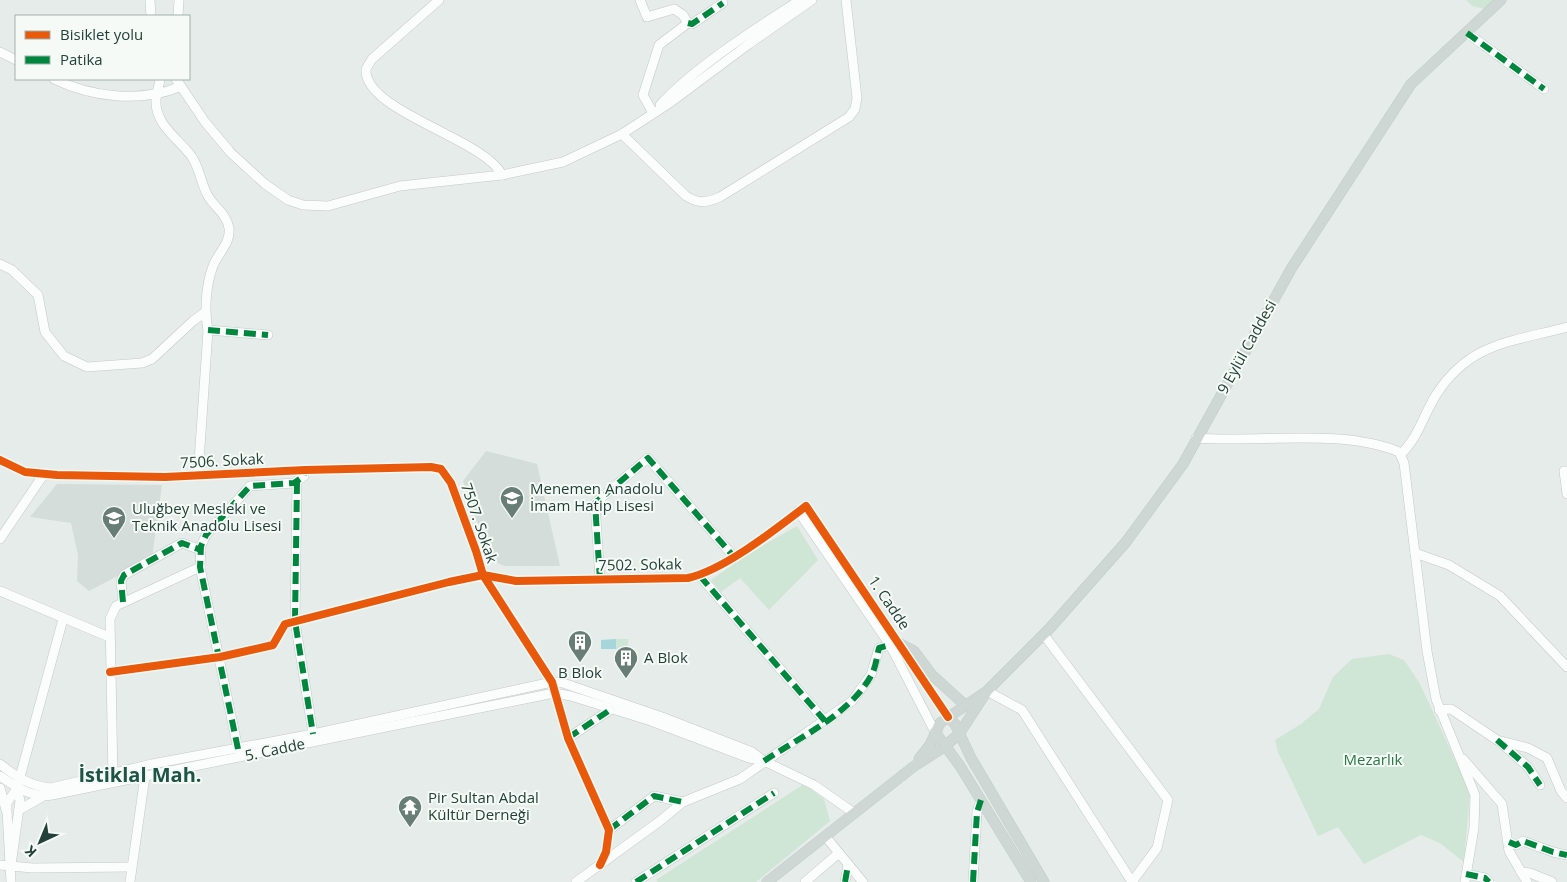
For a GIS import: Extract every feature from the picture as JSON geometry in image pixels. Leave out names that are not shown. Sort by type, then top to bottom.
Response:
[{"type":"main road","name":"9 Eylül Caddesi","points":[[913,767],[930,745],[940,723],[987,691],[1044,635],[1146,515],[1183,464],[1291,269],[1411,84],[1501,0]]},
{"type":"main road","points":[[894,644],[914,651],[932,675],[965,705]]},
{"type":"main road","name":"9 Eylül Caddesi","points":[[767,882],[913,767],[944,748],[960,734],[987,691]]},
{"type":"main road","name":"1. Cadde","points":[[948,717],[960,734],[1044,882]]},
{"type":"main road","name":"1. Cadde","points":[[935,732],[944,748],[960,766],[1031,882]]},
{"type":"street","points":[[150,0],[151,15]]},
{"type":"street","points":[[178,15],[179,0]]},
{"type":"street","points":[[439,0],[372,59],[366,69],[367,78],[374,88],[398,108],[490,160],[502,175]]},
{"type":"street","points":[[640,0],[646,16],[674,9],[683,15],[688,23]]},
{"type":"street","points":[[653,113],[672,92],[756,28],[800,0]]},
{"type":"street","points":[[170,88],[205,122],[238,159],[271,189],[303,205],[328,206],[400,186],[502,175],[563,162],[622,134],[812,0]]},
{"type":"street","points":[[622,134],[686,196],[696,202],[706,203],[720,197],[849,117],[855,109],[857,98],[846,0]]},
{"type":"street","points":[[653,113],[643,94],[659,45],[688,23],[692,24],[723,3]]},
{"type":"street","points":[[1467,33],[1544,89]]},
{"type":"street","points":[[0,52],[15,60]]},
{"type":"street","points":[[56,80],[76,90],[118,97],[170,88]]},
{"type":"street","points":[[170,88],[156,95],[156,108],[170,134],[194,159],[200,182],[209,198],[225,215],[229,230],[226,245],[214,264],[210,275],[204,314],[208,330],[198,476]]},
{"type":"street","points":[[0,264],[12,270],[38,295],[45,332],[64,356],[87,367],[142,363],[152,359],[193,320],[204,314]]},
{"type":"street","points":[[1401,454],[1411,443],[1436,395],[1458,369],[1475,354],[1502,343],[1567,327]]},
{"type":"street","points":[[208,330],[268,336]]},
{"type":"street","points":[[1196,438],[1224,440],[1356,440],[1374,443],[1401,454]]},
{"type":"street","points":[[1401,454],[1427,651],[1440,710],[1475,795],[1474,828],[1465,878],[1485,878],[1489,882]]},
{"type":"street","points":[[600,580],[595,503],[648,458],[734,556]]},
{"type":"street","name":"7506. Sokak","points":[[0,460],[25,472],[44,474],[198,476],[305,470],[431,467],[441,469],[446,474]]},
{"type":"street","points":[[238,749],[200,566],[201,550],[206,536],[250,486],[296,482],[304,476],[305,470]]},
{"type":"street","points":[[1567,471],[1564,471],[1567,494]]},
{"type":"street","points":[[0,539],[44,474]]},
{"type":"street","name":"7507. Sokak","points":[[446,474],[476,550],[483,576],[552,682]]},
{"type":"street","points":[[296,482],[295,622],[313,734]]},
{"type":"street","name":"7502. Sokak","points":[[295,622],[449,582],[483,576],[516,581],[688,578],[700,576],[734,556],[802,508]]},
{"type":"street","name":"1. Cadde","points":[[802,508],[894,644],[948,717]]},
{"type":"street","points":[[123,602],[121,581],[124,575],[182,543],[201,550]]},
{"type":"street","points":[[1415,553],[1449,565],[1500,596],[1567,667]]},
{"type":"street","points":[[113,784],[110,619],[116,606],[200,566]]},
{"type":"street","points":[[700,576],[825,721]]},
{"type":"street","points":[[0,591],[63,620],[109,637]]},
{"type":"street","points":[[11,865],[7,803],[17,788],[63,620]]},
{"type":"street","points":[[110,672],[220,657],[273,645],[285,624],[295,622]]},
{"type":"street","points":[[987,691],[1022,710],[1132,882],[1157,848],[1168,800],[1044,635]]},
{"type":"street","points":[[576,882],[683,802],[740,779],[852,701],[871,675],[880,648],[894,644]]},
{"type":"street","name":"1. Cadde","points":[[894,644],[935,732]]},
{"type":"street","points":[[552,682],[568,738],[609,830],[606,852],[600,865]]},
{"type":"street","points":[[0,764],[34,786],[50,788],[112,773],[313,734],[552,682],[662,717],[752,752],[764,761],[814,785],[854,813]]},
{"type":"street","points":[[554,693],[613,708],[749,758],[764,761]]},
{"type":"street","name":"5. Cadde","points":[[0,776],[17,788],[43,796],[113,784],[554,693]]},
{"type":"street","points":[[568,738],[613,708]]},
{"type":"street","points":[[1440,710],[1451,709],[1458,712],[1497,740],[1528,766],[1540,785]]},
{"type":"street","points":[[1497,740],[1528,748],[1547,758],[1561,791],[1567,798]]},
{"type":"street","points":[[1459,753],[1502,804],[1510,851],[1527,882]]},
{"type":"street","points":[[130,882],[145,776]]},
{"type":"street","points":[[0,788],[7,811]]},
{"type":"street","points":[[10,882],[20,801],[17,788]]},
{"type":"street","points":[[636,882],[774,792]]},
{"type":"street","points":[[19,810],[43,796]]},
{"type":"street","points":[[609,830],[654,796],[683,802]]},
{"type":"street","points":[[973,882],[977,812],[981,800]]},
{"type":"street","points":[[825,836],[863,882]]},
{"type":"street","points":[[1509,842],[1516,845],[1523,842],[1567,855]]},
{"type":"street","points":[[805,882],[839,853]]},
{"type":"street","points":[[0,865],[32,868],[131,867]]},
{"type":"street","points":[[845,882],[848,865]]},
{"type":"street","points":[[1521,872],[1530,872],[1552,882]]},
{"type":"street","points":[[648,874],[654,882]]},
{"type":"shaded area","name":"Menemen Anadolu İmam Hatip Lisesi","points":[[486,451],[537,464],[560,566],[505,566],[490,560],[463,481]]},
{"type":"shaded area","name":"Uluğbey Mesleki ve Teknik Anadolu Lisesi","points":[[57,484],[162,485],[152,558],[89,591],[77,581],[78,555],[71,523],[30,517]]},
{"type":"green space","points":[[1466,0],[1495,0],[1485,9],[1472,6]]},
{"type":"green space","points":[[797,526],[818,560],[769,610],[740,578],[721,592],[711,580],[750,553]]},
{"type":"green space","points":[[616,639],[628,639],[628,651],[616,649]]},
{"type":"green space","name":"Mezarlık","points":[[1389,654],[1404,660],[1420,684],[1470,792],[1464,862],[1440,843],[1421,835],[1364,864],[1338,827],[1318,836],[1278,752],[1275,740],[1301,724],[1319,709],[1333,677],[1352,659]]},
{"type":"green space","points":[[804,784],[824,799],[830,821],[756,882],[658,882],[656,880]]},
{"type":"water","points":[[616,639],[616,649],[601,649],[601,640]]},
{"type":"marked path","points":[[688,23],[692,24],[723,3]]},
{"type":"marked path","points":[[1467,33],[1544,89]]},
{"type":"marked path","points":[[208,330],[268,335]]},
{"type":"marked path","points":[[600,580],[595,503],[648,458],[734,557]]},
{"type":"marked path","points":[[238,749],[200,567],[201,546],[206,535],[250,486],[294,483],[304,476],[305,470]]},
{"type":"marked path","points":[[297,482],[295,621],[313,734]]},
{"type":"marked path","points":[[123,602],[121,581],[124,575],[182,543],[201,550]]},
{"type":"marked path","points":[[700,576],[825,721]]},
{"type":"marked path","points":[[764,761],[824,724],[838,713],[863,688],[872,674],[879,648],[890,645]]},
{"type":"marked path","points":[[568,738],[613,708]]},
{"type":"marked path","points":[[1497,740],[1528,767],[1540,785]]},
{"type":"marked path","points":[[636,882],[774,793]]},
{"type":"marked path","points":[[609,830],[654,796],[683,802]]},
{"type":"marked path","points":[[973,882],[977,812],[981,800]]},
{"type":"marked path","points":[[1509,842],[1516,845],[1523,841],[1567,855]]},
{"type":"marked path","points":[[845,882],[848,865]]},
{"type":"marked path","points":[[1466,874],[1485,878],[1489,882]]},
{"type":"cycle path","points":[[0,460],[25,472],[57,475],[165,477],[305,470],[431,467],[441,469],[451,483],[483,575],[552,682],[568,738],[609,830],[606,852],[600,865]]},
{"type":"cycle path","points":[[110,672],[220,657],[273,645],[285,624],[483,575],[516,581],[688,578],[702,574],[733,558],[806,506],[948,717]]},
{"type":"place","name":"Menemen Anadolu İmam Hatip Lisesi","points":[[512,519]]},
{"type":"place","name":"Uluğbey Mesleki ve Teknik Anadolu Lisesi","points":[[114,539]]},
{"type":"place","name":"B Blok","points":[[580,663]]},
{"type":"place","name":"A Blok","points":[[626,679]]},
{"type":"place","name":"Pir Sultan Abdal Kültür Derneği","points":[[410,828]]},
{"type":"district","name":"İstiklal Mah.","points":[[140,775]]}]
